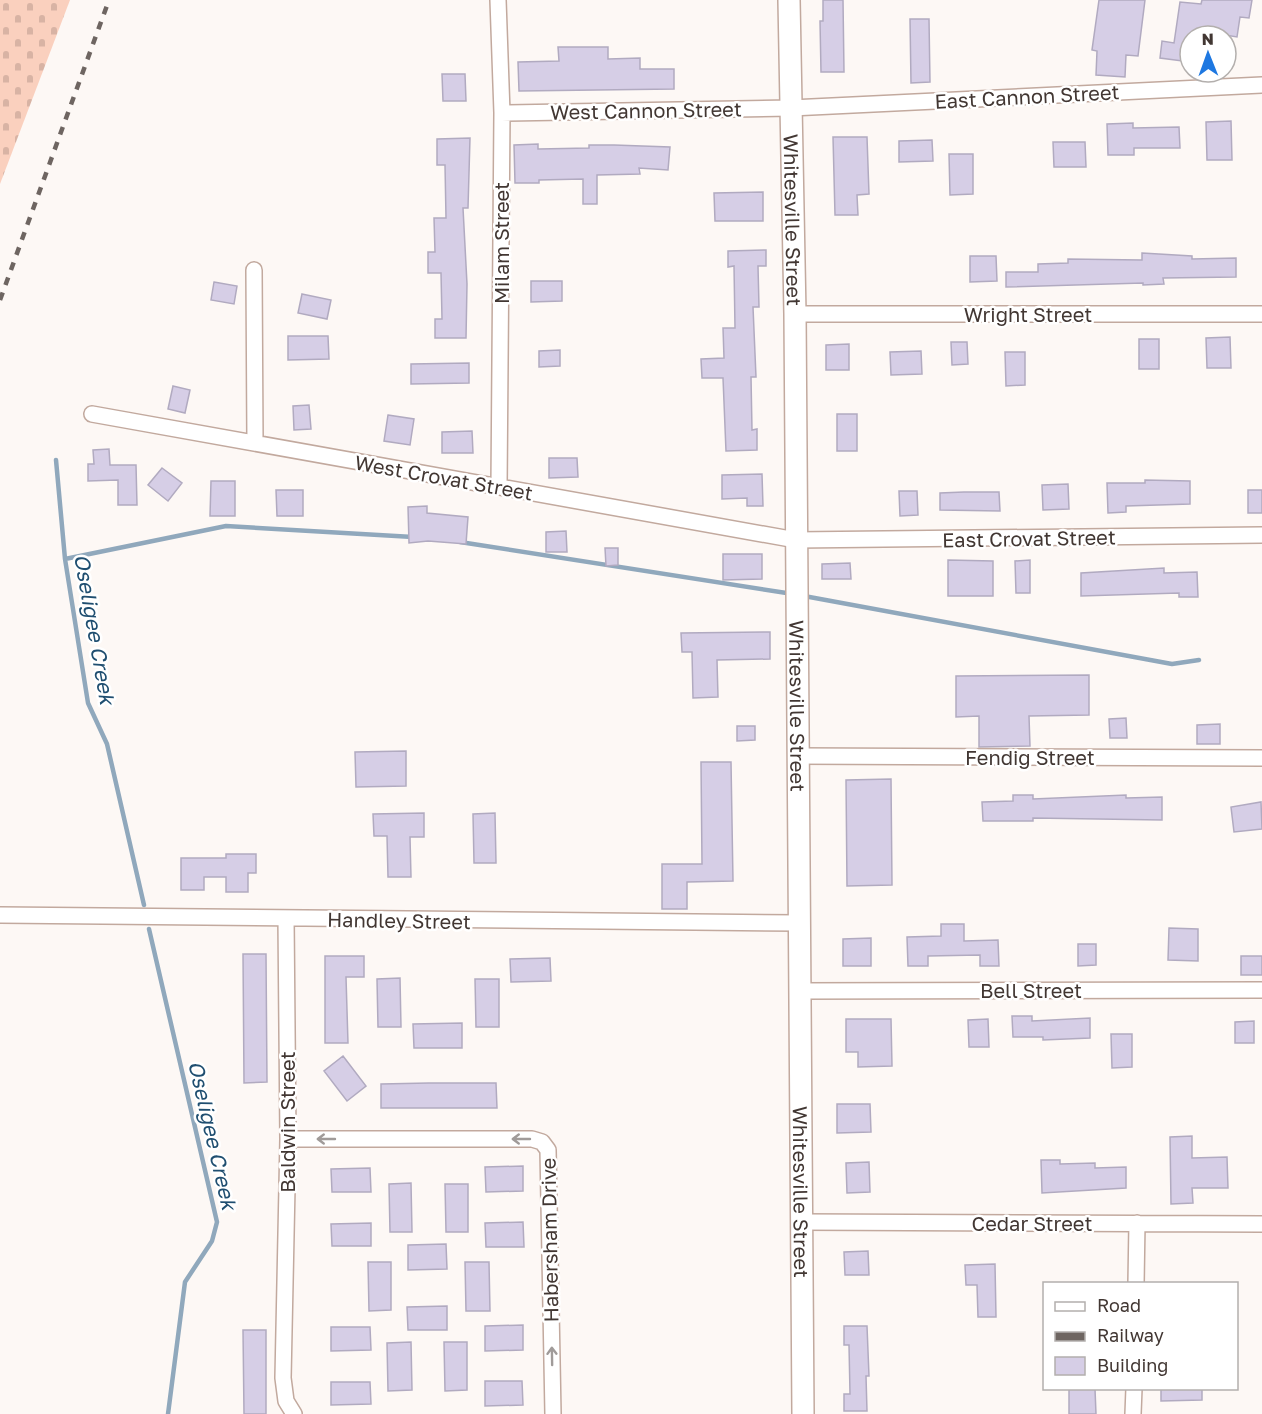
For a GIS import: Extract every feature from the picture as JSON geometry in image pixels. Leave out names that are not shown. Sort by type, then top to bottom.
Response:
[{"type":"main road","name":"Whitesville Street","points":[[789,0],[795,314],[803,1414]]},
{"type":"street","name":"Milam Street","points":[[498,0],[502,113],[498,487]]},
{"type":"street","name":"East Cannon Street","points":[[791,108],[1262,85]]},
{"type":"street","name":"West Cannon Street","points":[[502,113],[791,108]]},
{"type":"street","points":[[254,270],[255,443]]},
{"type":"street","name":"Wright Street","points":[[795,314],[1262,314]]},
{"type":"street","name":"West Crovat Street","points":[[92,414],[796,540]]},
{"type":"street","name":"East Crovat Street","points":[[796,540],[1262,535]]},
{"type":"street","name":"Fendig Street","points":[[798,756],[1262,758]]},
{"type":"street","name":"Handley Street","points":[[0,915],[799,923]]},
{"type":"street","name":"Baldwin Street","points":[[286,918],[288,1139],[284,1378],[286,1401],[294,1414]]},
{"type":"street","name":"Bell Street","points":[[800,991],[1262,990]]},
{"type":"street","name":"Habersham Drive","points":[[288,1139],[532,1139],[542,1142],[548,1150],[551,1203],[553,1414]]},
{"type":"street","name":"Cedar Street","points":[[802,1222],[1262,1224]]},
{"type":"street","points":[[1136,1282],[1137,1223]]},
{"type":"street","points":[[1133,1414],[1134,1390]]},
{"type":"green space","points":[[0,0],[70,0],[0,184]]},
{"type":"building","points":[[823,0],[843,0],[844,72],[821,72],[820,21],[823,21]]},
{"type":"building","points":[[1099,0],[1145,0],[1138,56],[1126,55],[1125,77],[1096,75],[1097,51],[1092,50]]},
{"type":"building","points":[[1202,0],[1252,0],[1249,18],[1240,17],[1238,30],[1238,24],[1178,24],[1178,60],[1160,58],[1162,41],[1174,43],[1180,2],[1201,4]]},
{"type":"building","points":[[910,19],[929,19],[930,82],[911,83]]},
{"type":"building","points":[[558,47],[608,47],[608,59],[640,58],[640,69],[674,69],[674,89],[519,91],[518,62],[559,61]]},
{"type":"building","points":[[442,74],[465,74],[466,101],[443,101]]},
{"type":"building","points":[[1231,121],[1232,160],[1207,160],[1206,122]]},
{"type":"building","points":[[1133,123],[1133,128],[1179,127],[1180,148],[1134,148],[1134,155],[1108,155],[1107,124]]},
{"type":"building","points":[[833,137],[867,137],[869,194],[857,195],[858,215],[835,215]]},
{"type":"building","points":[[470,138],[468,208],[463,208],[467,284],[466,338],[435,338],[435,319],[442,319],[441,273],[428,273],[428,252],[435,252],[434,218],[446,218],[445,165],[437,165],[437,139]]},
{"type":"building","points":[[932,140],[933,161],[899,162],[899,141]]},
{"type":"building","points":[[1053,142],[1085,142],[1086,167],[1054,167]]},
{"type":"building","points":[[538,144],[538,149],[589,148],[589,145],[670,147],[668,170],[639,168],[640,174],[597,175],[597,204],[583,204],[583,179],[515,183],[514,145]]},
{"type":"building","points":[[949,154],[973,154],[973,194],[950,195]]},
{"type":"building","points":[[763,192],[763,221],[715,221],[714,193]]},
{"type":"building","points":[[766,250],[766,266],[758,266],[759,307],[753,307],[756,377],[751,377],[752,430],[757,429],[757,450],[726,451],[723,378],[702,378],[701,359],[724,358],[723,328],[735,328],[734,266],[728,267],[728,251]]},
{"type":"building","points":[[1142,253],[1192,256],[1192,259],[1236,258],[1236,277],[1163,278],[1164,284],[1143,285],[1143,283],[1006,287],[1006,272],[1038,272],[1038,264],[1068,263],[1068,259],[1142,260]]},
{"type":"building","points":[[970,256],[996,256],[997,281],[970,282]]},
{"type":"building","points":[[531,281],[562,281],[562,301],[531,302]]},
{"type":"building","points":[[214,282],[237,286],[234,304],[211,300]]},
{"type":"building","points":[[302,294],[331,300],[327,319],[298,313]]},
{"type":"building","points":[[288,336],[328,336],[329,359],[288,360]]},
{"type":"building","points":[[1230,337],[1231,368],[1207,368],[1206,338]]},
{"type":"building","points":[[1139,339],[1159,339],[1159,369],[1139,369]]},
{"type":"building","points":[[951,342],[967,342],[968,364],[952,365]]},
{"type":"building","points":[[849,344],[849,370],[826,370],[826,345]]},
{"type":"building","points":[[560,350],[560,366],[539,367],[539,351]]},
{"type":"building","points":[[921,351],[922,374],[891,375],[890,352]]},
{"type":"building","points":[[1005,352],[1025,352],[1025,385],[1006,386]]},
{"type":"building","points":[[469,363],[469,383],[411,384],[411,364]]},
{"type":"building","points":[[173,386],[190,390],[185,413],[168,409]]},
{"type":"building","points":[[309,405],[311,429],[294,430],[293,406]]},
{"type":"building","points":[[837,414],[857,414],[857,451],[837,451]]},
{"type":"building","points":[[388,415],[414,419],[410,445],[384,441]]},
{"type":"building","points":[[472,431],[473,453],[442,453],[442,432]]},
{"type":"building","points":[[109,449],[110,465],[136,465],[137,505],[118,505],[118,480],[88,481],[88,464],[94,464],[93,450]]},
{"type":"building","points":[[549,458],[577,458],[578,477],[549,478]]},
{"type":"building","points":[[162,468],[182,483],[168,501],[148,485]]},
{"type":"building","points":[[762,474],[763,506],[747,506],[747,498],[722,499],[722,475]]},
{"type":"building","points":[[1145,480],[1190,481],[1190,504],[1126,506],[1126,512],[1108,513],[1107,483],[1145,483]]},
{"type":"building","points":[[211,481],[235,481],[235,516],[210,516]]},
{"type":"building","points":[[1068,484],[1069,509],[1043,510],[1042,485]]},
{"type":"building","points":[[276,490],[303,490],[303,516],[277,516]]},
{"type":"building","points":[[1248,490],[1262,490],[1262,513],[1248,513]]},
{"type":"building","points":[[899,491],[917,491],[918,515],[900,516]]},
{"type":"building","points":[[999,492],[1000,511],[940,510],[940,493]]},
{"type":"building","points":[[427,506],[427,513],[468,517],[466,544],[428,541],[409,543],[408,507]]},
{"type":"building","points":[[566,531],[567,552],[546,552],[546,532]]},
{"type":"building","points":[[605,548],[618,548],[618,565],[606,566]]},
{"type":"building","points":[[723,554],[762,554],[762,579],[723,580]]},
{"type":"building","points":[[948,560],[993,561],[993,596],[948,596]]},
{"type":"building","points":[[1030,560],[1030,593],[1016,593],[1015,561]]},
{"type":"building","points":[[850,563],[851,579],[822,579],[822,564]]},
{"type":"building","points":[[1164,568],[1164,573],[1197,572],[1198,597],[1179,597],[1179,593],[1081,596],[1081,573]]},
{"type":"building","points":[[770,632],[770,659],[717,660],[718,697],[693,698],[692,652],[682,652],[681,633]]},
{"type":"building","points":[[1089,675],[1089,715],[1029,716],[1030,746],[979,747],[979,716],[956,717],[956,676]]},
{"type":"building","points":[[1126,718],[1127,738],[1110,738],[1109,719]]},
{"type":"building","points":[[1220,724],[1220,744],[1197,744],[1197,725]]},
{"type":"building","points":[[737,726],[755,726],[755,740],[737,741]]},
{"type":"building","points":[[406,751],[406,786],[356,787],[355,752]]},
{"type":"building","points":[[701,762],[731,762],[733,881],[687,882],[687,909],[662,909],[662,864],[702,864]]},
{"type":"building","points":[[891,779],[892,885],[847,886],[846,780]]},
{"type":"building","points":[[1013,795],[1033,795],[1033,799],[1126,795],[1126,798],[1162,797],[1162,820],[1033,818],[1033,821],[983,821],[982,802],[1013,801]]},
{"type":"building","points":[[1261,802],[1262,829],[1234,832],[1231,807]]},
{"type":"building","points":[[424,813],[424,837],[410,837],[411,877],[388,877],[387,836],[374,836],[373,814]]},
{"type":"building","points":[[495,813],[496,863],[474,863],[473,814]]},
{"type":"building","points":[[226,854],[256,854],[256,873],[248,873],[248,892],[226,892],[226,877],[204,877],[204,890],[181,890],[181,858],[226,858]]},
{"type":"building","points":[[941,924],[964,924],[964,941],[998,940],[999,966],[980,966],[980,955],[928,956],[928,966],[908,966],[907,937],[941,936]]},
{"type":"building","points":[[1169,928],[1198,929],[1198,961],[1168,960]]},
{"type":"building","points":[[871,938],[871,966],[843,966],[843,939]]},
{"type":"building","points":[[1078,944],[1096,944],[1096,965],[1078,966]]},
{"type":"building","points":[[243,954],[266,954],[267,1082],[244,1083]]},
{"type":"building","points":[[325,956],[364,956],[364,977],[346,977],[348,1043],[325,1043]]},
{"type":"building","points":[[1241,956],[1262,956],[1262,975],[1241,975]]},
{"type":"building","points":[[550,958],[551,981],[511,982],[510,959]]},
{"type":"building","points":[[400,978],[401,1027],[378,1027],[377,979]]},
{"type":"building","points":[[475,979],[499,979],[499,1027],[476,1027]]},
{"type":"building","points":[[1012,1016],[1032,1016],[1032,1021],[1090,1018],[1090,1038],[1043,1040],[1043,1037],[1013,1037]]},
{"type":"building","points":[[846,1019],[891,1019],[892,1066],[858,1067],[858,1052],[846,1052]]},
{"type":"building","points":[[988,1019],[989,1047],[969,1047],[968,1020]]},
{"type":"building","points":[[1254,1021],[1254,1043],[1235,1043],[1235,1022]]},
{"type":"building","points":[[462,1023],[462,1048],[414,1048],[413,1024]]},
{"type":"building","points":[[1111,1034],[1132,1034],[1132,1067],[1112,1068]]},
{"type":"building","points":[[343,1056],[366,1086],[347,1101],[324,1071]]},
{"type":"building","points":[[496,1083],[497,1108],[381,1108],[381,1084]]},
{"type":"building","points":[[837,1104],[870,1104],[871,1132],[837,1133]]},
{"type":"building","points":[[1192,1136],[1192,1158],[1227,1157],[1228,1188],[1192,1188],[1193,1203],[1171,1204],[1170,1137]]},
{"type":"building","points":[[1041,1160],[1060,1160],[1060,1164],[1095,1163],[1095,1168],[1126,1167],[1126,1188],[1042,1193]]},
{"type":"building","points":[[869,1162],[870,1192],[847,1193],[846,1163]]},
{"type":"building","points":[[523,1166],[523,1191],[486,1192],[485,1167]]},
{"type":"building","points":[[370,1168],[371,1192],[332,1192],[331,1169]]},
{"type":"building","points":[[411,1183],[412,1232],[390,1232],[389,1184]]},
{"type":"building","points":[[445,1184],[468,1184],[468,1232],[446,1232]]},
{"type":"building","points":[[523,1222],[524,1247],[486,1247],[485,1223]]},
{"type":"building","points":[[371,1223],[371,1246],[332,1246],[331,1224]]},
{"type":"building","points":[[446,1244],[447,1269],[408,1270],[408,1245]]},
{"type":"building","points":[[868,1251],[869,1275],[845,1275],[844,1252]]},
{"type":"building","points":[[368,1262],[391,1262],[391,1310],[369,1311]]},
{"type":"building","points":[[465,1262],[489,1262],[490,1311],[466,1311]]},
{"type":"building","points":[[995,1264],[996,1317],[978,1317],[977,1285],[966,1285],[965,1265]]},
{"type":"building","points":[[447,1306],[447,1330],[408,1330],[407,1307]]},
{"type":"building","points":[[523,1325],[523,1350],[485,1351],[485,1326]]},
{"type":"building","points":[[844,1326],[867,1326],[869,1376],[866,1376],[867,1411],[844,1411],[844,1394],[850,1394],[849,1345],[844,1345]]},
{"type":"building","points":[[331,1327],[370,1327],[371,1350],[331,1351]]},
{"type":"building","points":[[243,1330],[266,1330],[266,1414],[244,1414]]},
{"type":"building","points":[[411,1342],[412,1390],[388,1391],[387,1343]]},
{"type":"building","points":[[444,1342],[467,1342],[467,1390],[445,1391]]},
{"type":"building","points":[[485,1381],[522,1381],[523,1405],[485,1406]]},
{"type":"building","points":[[331,1382],[370,1382],[371,1404],[331,1405]]},
{"type":"building","points":[[1069,1390],[1095,1390],[1096,1414],[1069,1414]]},
{"type":"building","points":[[1161,1390],[1202,1390],[1202,1400],[1161,1401]]},
{"type":"waterway","name":"Oseligee Creek","points":[[56,460],[65,559],[88,703],[107,744],[144,905]]},
{"type":"waterway","points":[[65,559],[226,526],[413,537]]},
{"type":"waterway","points":[[460,542],[793,594]]},
{"type":"waterway","points":[[804,596],[1172,664],[1199,660]]},
{"type":"waterway","name":"Oseligee Creek","points":[[149,929],[217,1222],[212,1241],[185,1282],[168,1414]]},
{"type":"railway","points":[[0,300],[109,0]]}]
